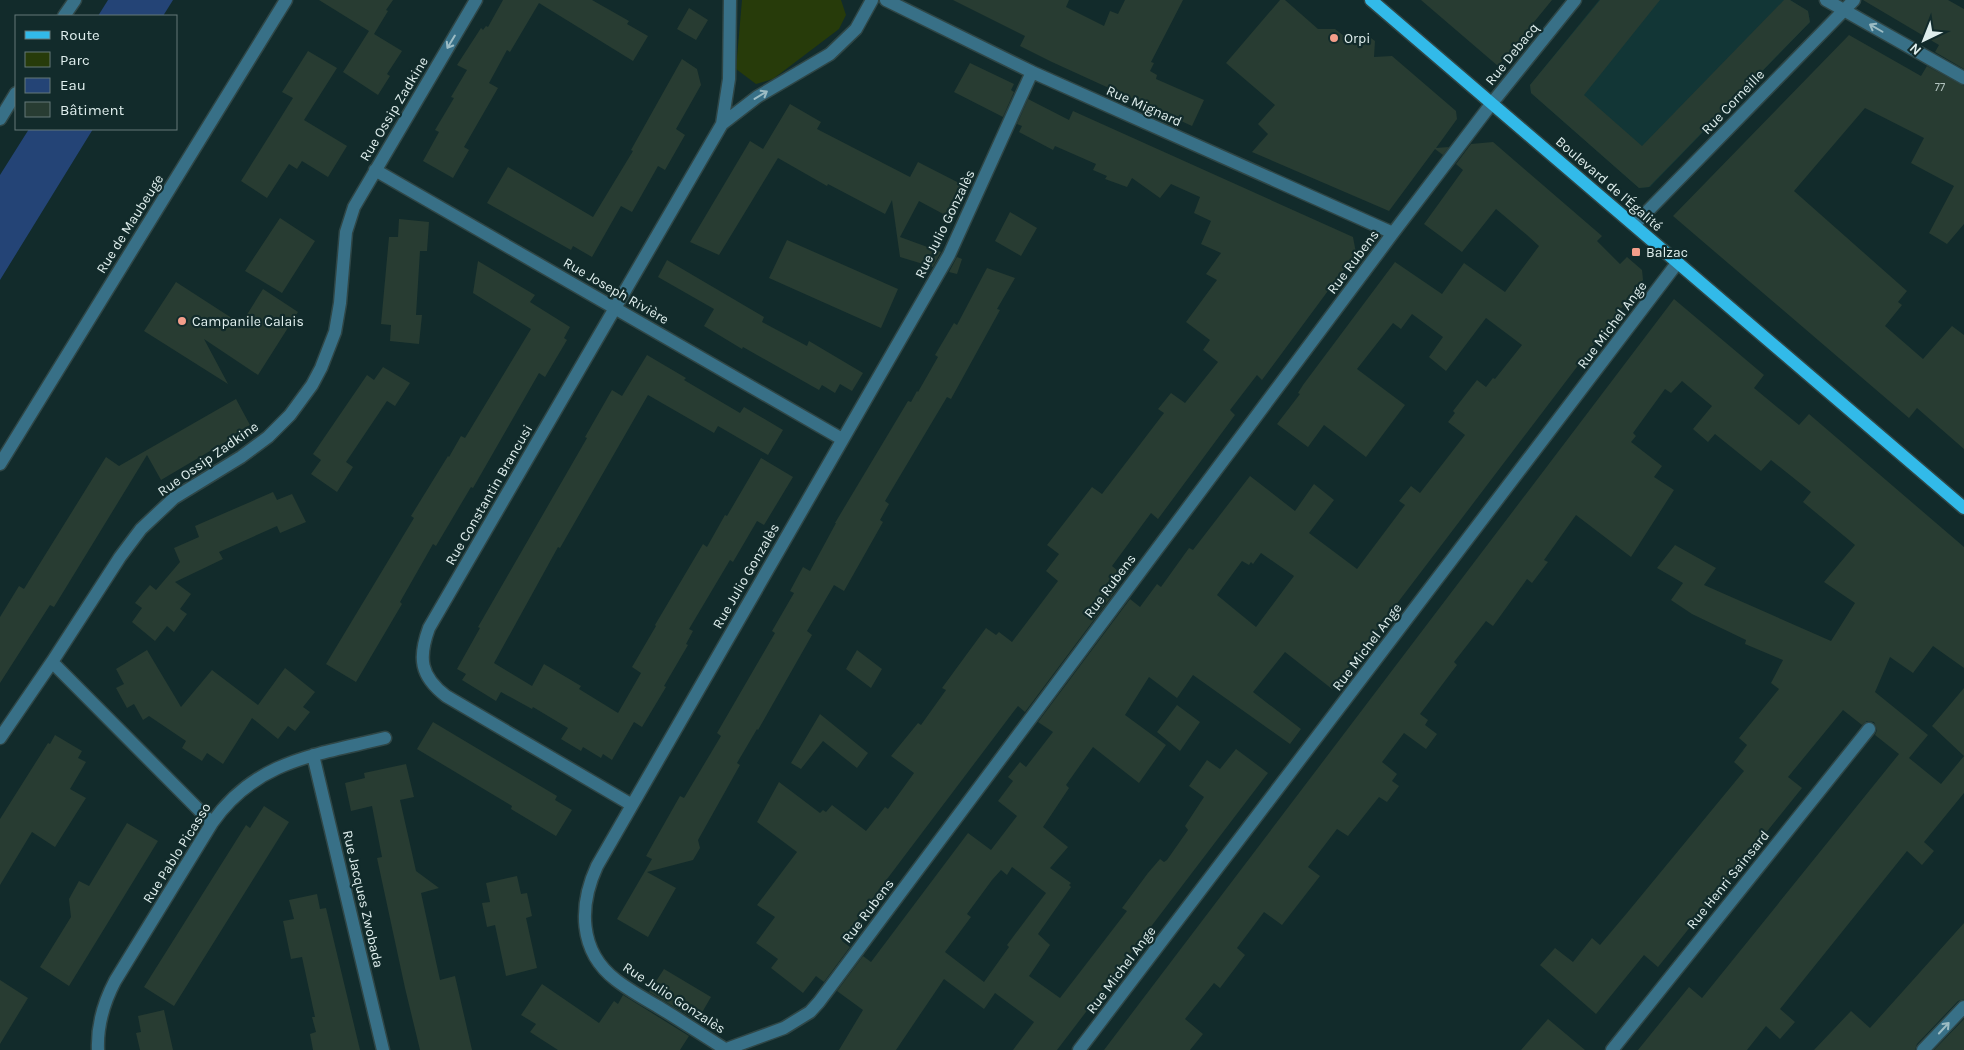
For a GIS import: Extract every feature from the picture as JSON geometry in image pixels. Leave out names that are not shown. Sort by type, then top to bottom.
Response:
[{"type":"main road","name":"Boulevard de l'Égalité","points":[[1372,0],[1964,508]]},
{"type":"street","points":[[65,15],[74,0]]},
{"type":"street","name":"Rue de Maubeuge","points":[[0,464],[286,0]]},
{"type":"street","name":"Rue Ossip Zadkine","points":[[0,738],[120,557],[141,529],[174,498],[241,457],[268,437],[290,415],[312,385],[329,349],[336,325],[346,232],[350,217],[375,170],[476,0]]},
{"type":"street","name":"Rue Constantin Brancusi","points":[[632,805],[446,696],[433,686],[425,673],[422,660],[424,643],[429,628],[722,124],[729,79],[730,0]]},
{"type":"street","name":"Rue Constantin Brancusi","points":[[722,124],[752,101],[830,54],[856,29],[872,0]]},
{"type":"street","name":"Rue Mignard","points":[[886,0],[1032,72],[1393,233]]},
{"type":"street","name":"Rue Debacq","points":[[1492,103],[1575,0]]},
{"type":"street","points":[[1826,0],[1964,78]]},
{"type":"street","name":"Rue Corneille","points":[[1634,225],[1854,0]]},
{"type":"street","name":"Rue Julio Gonzalès","points":[[725,1049],[615,979],[598,961],[592,949],[585,925],[587,889],[597,866],[949,255],[1032,72]]},
{"type":"street","points":[[0,119],[15,95]]},
{"type":"street","name":"Rue Rubens","points":[[725,1049],[784,1028],[810,1012],[819,1002],[1492,103]]},
{"type":"street","name":"Rue Joseph Rivière","points":[[375,170],[842,440]]},
{"type":"street","name":"Rue Michel Ange","points":[[1079,1050],[1678,262]]},
{"type":"street","points":[[52,662],[212,823]]},
{"type":"street","name":"Rue Henri Sainsard","points":[[1612,1050],[1869,729]]},
{"type":"street","name":"Rue Pablo Picasso","points":[[98,1050],[99,1030],[105,1004],[115,981],[212,823],[230,800],[250,782],[277,768],[313,755],[385,738]]},
{"type":"street","name":"Rue Jacques Zwobada","points":[[313,755],[383,1050]]},
{"type":"street","points":[[1923,1050],[1964,1006]]},
{"type":"shaded area","points":[[1599,0],[1790,0],[1808,11],[1810,22],[1650,187],[1639,188],[1531,93],[1530,85]]},
{"type":"green space","points":[[742,0],[841,0],[846,15],[839,29],[773,79],[756,84],[736,69]]},
{"type":"water","points":[[108,0],[173,0],[164,15],[99,15]]},
{"type":"water","points":[[28,130],[92,130],[0,280],[0,175]]},
{"type":"building","points":[[319,0],[393,0],[374,34],[402,51],[387,74],[390,76],[378,95],[343,72],[369,31]]},
{"type":"building","points":[[503,0],[592,0],[629,21],[627,24],[648,36],[633,61],[539,3],[510,52],[507,50],[489,83],[498,88],[464,147],[469,150],[453,178],[423,161],[439,132],[435,130],[454,98],[451,97],[467,70],[457,65],[481,28],[483,30],[486,26],[488,27]]},
{"type":"building","points":[[953,0],[1069,0],[1066,7],[1104,26],[1110,11],[1118,14],[1125,0],[1183,0],[1151,62],[1154,63],[1150,71],[1157,75],[1156,79],[1204,100],[1192,126],[1020,46],[1025,36]]},
{"type":"building","points":[[1280,0],[1285,0],[1318,29],[1335,29],[1344,36],[1368,36],[1375,41],[1374,57],[1392,56],[1456,111],[1457,119],[1436,148],[1449,147],[1443,155],[1435,149],[1389,211],[1252,152],[1268,134],[1258,124],[1275,105],[1226,63]]},
{"type":"building","points":[[1421,0],[1552,0],[1498,66]]},
{"type":"building","points":[[1600,0],[1660,0],[1584,95],[1642,146],[1784,0],[1790,0],[1808,11],[1810,22],[1649,187],[1639,188],[1531,93],[1530,85]]},
{"type":"building","points":[[1863,0],[1948,0],[1964,9],[1964,69],[1935,52],[1939,45]]},
{"type":"building","points":[[689,8],[708,20],[696,40],[677,29]]},
{"type":"building","points":[[1849,35],[1921,76],[1927,66],[1964,86],[1964,224],[1947,244],[1929,233],[1954,186],[1911,163],[1924,138],[1865,108],[1794,191],[1907,291],[1898,302],[1902,305],[1885,326],[1923,359],[1952,326],[1964,335],[1964,449],[1917,408],[1909,418],[1673,216]]},
{"type":"building","points":[[308,51],[337,68],[304,120],[347,146],[328,177],[302,161],[297,169],[289,164],[267,198],[241,181],[293,98],[282,92]]},
{"type":"building","points":[[682,59],[697,69],[701,85],[676,129],[685,135],[665,170],[658,166],[632,212],[621,206],[592,257],[573,246],[571,250],[487,203],[508,167],[593,217],[633,151],[631,150]]},
{"type":"building","points":[[970,63],[1014,84],[1011,90],[1014,92],[1003,117],[954,92]]},
{"type":"building","points":[[1028,99],[1069,120],[1073,111],[1353,237],[1356,253],[1262,380],[1257,375],[1230,410],[1235,415],[1158,519],[1151,513],[1112,566],[1118,571],[1109,584],[1117,589],[1025,712],[1018,706],[1014,711],[875,895],[842,941],[850,947],[824,982],[816,976],[803,993],[771,968],[778,959],[756,943],[775,917],[757,905],[797,852],[757,822],[779,782],[820,813],[823,810],[826,812],[832,805],[866,831],[885,807],[888,809],[914,773],[891,756],[918,723],[921,725],[946,690],[942,688],[986,628],[996,635],[999,632],[1012,642],[1058,581],[1046,571],[1059,554],[1047,545],[1092,487],[1102,494],[1164,413],[1158,409],[1171,393],[1185,403],[1218,362],[1203,350],[1210,340],[1186,322],[1217,280],[1206,274],[1221,253],[1201,244],[1211,221],[1194,213],[1200,197],[1171,184],[1160,198],[1132,178],[1127,187],[1105,179],[1107,176],[1093,170],[1096,164],[1055,146],[1053,150],[1019,132],[1022,126],[1017,124]]},
{"type":"building","points":[[790,104],[821,122],[817,129],[910,177],[918,162],[963,185],[947,216],[919,201],[900,237],[941,252],[933,267],[900,257],[892,200],[885,214],[828,184],[827,186],[778,158],[719,255],[690,242],[750,141],[763,149]]},
{"type":"building","points":[[1493,142],[1602,236],[1597,241],[1620,264],[1627,257],[1642,270],[1643,280],[1332,689],[1285,652],[1253,692],[1301,729],[1290,744],[1193,675],[1177,698],[1149,677],[1125,715],[1166,745],[1139,783],[1093,747],[1066,785],[1069,788],[1043,827],[1068,847],[1050,868],[1071,883],[1069,885],[1071,887],[1038,934],[1050,945],[1029,976],[1060,998],[1127,911],[1122,908],[1148,873],[1160,859],[1164,862],[1167,860],[1188,830],[1185,826],[1204,797],[1189,786],[1207,760],[1220,769],[1236,749],[1268,773],[1057,1050],[1013,1050],[1034,1022],[995,993],[984,1009],[944,979],[896,1050],[839,1050],[863,1010],[837,991],[863,956],[871,962],[968,833],[991,850],[1017,816],[998,801],[1013,781],[1008,777],[1020,762],[1026,767],[1053,732],[1038,722],[1130,599],[1140,607],[1157,584],[1161,587],[1189,548],[1193,550],[1250,476],[1295,511],[1314,484],[1334,500],[1309,533],[1357,569],[1405,505],[1399,501],[1411,486],[1420,493],[1465,435],[1448,422],[1455,413],[1453,411],[1477,380],[1486,387],[1493,378],[1495,379],[1522,345],[1486,318],[1446,371],[1429,357],[1443,337],[1412,314],[1401,329],[1393,323],[1357,369],[1405,405],[1366,457],[1324,425],[1308,447],[1277,424],[1300,394],[1298,393],[1303,385],[1395,262],[1442,294],[1464,263],[1505,292],[1539,246],[1496,209],[1462,252],[1424,224],[1463,170],[1456,164],[1471,144]],"holes":[[[1261,553],[1294,576],[1256,627],[1217,595],[1242,561],[1249,565],[1251,562],[1253,564]],[[1012,867],[1046,893],[1007,945],[1009,947],[984,982],[945,952],[971,917],[967,914],[992,880],[1001,870],[1007,875]]]},
{"type":"building","points":[[1010,212],[1037,228],[1021,256],[995,241]]},
{"type":"building","points":[[280,218],[315,241],[282,293],[245,271]]},
{"type":"building","points":[[399,219],[429,222],[427,251],[420,251],[416,315],[422,315],[419,344],[390,341],[391,325],[381,324],[389,237],[398,237]]},
{"type":"building","points":[[787,240],[898,289],[881,328],[769,278]]},
{"type":"building","points":[[957,257],[962,259],[957,274],[949,272]]},
{"type":"building","points":[[667,260],[764,317],[762,322],[807,346],[809,341],[863,373],[852,391],[840,384],[835,393],[822,385],[819,390],[743,347],[742,349],[704,326],[714,309],[658,277]]},
{"type":"building","points":[[478,261],[535,295],[530,302],[570,327],[564,338],[567,340],[545,377],[539,373],[473,488],[471,487],[436,546],[433,544],[400,602],[402,604],[356,682],[326,664],[414,518],[411,516],[461,436],[465,438],[531,329],[473,293]]},
{"type":"building","points":[[987,268],[1015,278],[997,309],[1000,310],[951,399],[947,397],[885,501],[889,504],[880,520],[883,522],[844,591],[834,585],[807,631],[812,635],[737,763],[740,765],[698,840],[700,848],[693,860],[647,872],[676,888],[648,937],[617,919],[652,859],[646,856],[680,796],[684,798],[721,736],[717,733],[775,633],[772,631],[794,593],[790,591],[803,567],[810,571],[835,523],[908,401],[911,402],[918,392],[938,357],[935,355],[954,323],[957,325]]},
{"type":"building","points":[[176,282],[241,324],[263,289],[298,312],[258,375],[204,339],[228,384],[144,331]]},
{"type":"building","points":[[1674,299],[1764,375],[1754,388],[1799,425],[1809,414],[1964,547],[1964,668],[1933,646],[1913,673],[1890,657],[1875,692],[1928,735],[1909,758],[1941,784],[1964,756],[1964,793],[1924,842],[1934,851],[1922,865],[1907,851],[1780,1009],[1795,1022],[1780,1039],[1766,1026],[1747,1050],[1638,1050],[1689,987],[1702,998],[1899,754],[1875,735],[1877,730],[1874,722],[1867,721],[1862,725],[1843,710],[1788,777],[1802,788],[1658,967],[1644,955],[1596,1014],[1540,965],[1555,948],[1573,962],[1592,938],[1600,945],[1744,771],[1734,762],[1747,745],[1739,738],[1779,689],[1771,683],[1783,660],[1745,644],[1746,640],[1692,614],[1671,600],[1683,583],[1657,568],[1675,545],[1716,568],[1704,585],[1831,641],[1855,603],[1824,582],[1855,545],[1803,502],[1811,492],[1771,460],[1761,471],[1715,434],[1708,442],[1693,429],[1712,406],[1682,381],[1671,393],[1665,389],[1633,433],[1636,436],[1631,442],[1662,466],[1654,477],[1674,490],[1631,557],[1576,515],[1544,560],[1548,562],[1532,583],[1527,579],[1493,626],[1486,621],[1454,662],[1457,665],[1420,714],[1428,720],[1425,725],[1437,734],[1426,749],[1404,733],[1382,762],[1397,774],[1392,781],[1399,786],[1387,802],[1379,797],[1348,836],[1337,829],[1308,867],[1320,876],[1282,925],[1264,912],[1237,948],[1245,955],[1220,988],[1214,983],[1185,1019],[1203,1034],[1190,1050],[1104,1050]]},
{"type":"building","points":[[647,355],[686,378],[684,380],[740,413],[744,407],[783,430],[768,455],[718,426],[714,433],[648,395],[560,548],[558,547],[494,663],[532,686],[544,664],[581,686],[579,689],[618,713],[641,673],[632,667],[655,625],[703,544],[707,547],[761,458],[793,477],[764,525],[757,521],[733,562],[730,560],[689,629],[693,631],[686,644],[688,645],[664,686],[666,687],[642,727],[634,722],[612,760],[603,754],[601,758],[583,747],[581,751],[561,739],[568,728],[533,707],[532,709],[501,692],[496,701],[462,680],[466,674],[457,669],[480,628],[478,627],[587,438],[585,437],[612,390],[622,396]]},
{"type":"building","points":[[383,367],[410,383],[395,406],[387,401],[346,462],[353,467],[337,492],[311,474],[321,460],[313,454],[367,375],[374,380]]},
{"type":"building","points":[[236,399],[250,425],[231,436],[232,438],[161,480],[147,455],[54,607],[50,605],[0,683],[0,617],[19,586],[24,589],[106,457],[119,466]]},
{"type":"building","points":[[273,492],[277,500],[292,494],[306,522],[280,533],[277,526],[219,552],[223,559],[175,582],[191,594],[180,609],[187,614],[174,632],[167,626],[155,641],[132,622],[142,608],[135,603],[150,585],[156,590],[180,562],[174,548],[199,537],[195,526]]},
{"type":"building","points":[[147,650],[181,707],[212,670],[258,705],[285,668],[315,692],[303,707],[310,712],[295,731],[288,726],[278,739],[252,718],[223,764],[207,753],[202,761],[182,748],[186,741],[149,716],[143,720],[134,704],[127,708],[116,688],[124,684],[116,669]]},
{"type":"building","points":[[857,650],[882,669],[871,688],[846,669]]},
{"type":"building","points":[[1964,688],[1964,756],[1932,726]]},
{"type":"building","points":[[1177,705],[1200,722],[1180,751],[1157,732]]},
{"type":"building","points":[[820,714],[868,753],[857,768],[823,741],[801,769],[791,763]]},
{"type":"building","points":[[433,722],[557,796],[555,800],[572,810],[556,836],[511,809],[512,806],[417,749]]},
{"type":"building","points":[[55,735],[82,751],[78,758],[86,762],[70,789],[86,798],[55,847],[32,832],[0,885],[0,819]]},
{"type":"building","points":[[406,764],[414,797],[400,800],[416,871],[439,888],[421,893],[440,980],[455,976],[472,1050],[420,1050],[377,858],[382,857],[372,806],[351,811],[345,783],[365,778],[364,773]]},
{"type":"building","points":[[264,806],[289,822],[174,1006],[144,987],[246,825],[250,828]]},
{"type":"building","points":[[127,823],[158,841],[69,986],[40,967],[71,917],[69,899],[79,881],[89,886]]},
{"type":"building","points":[[517,876],[521,894],[527,893],[532,916],[526,918],[537,968],[506,976],[495,925],[487,927],[482,903],[490,902],[486,883]]},
{"type":"building","points":[[317,894],[320,909],[326,908],[360,1050],[313,1050],[310,1034],[316,1032],[312,1017],[315,1017],[302,957],[291,959],[283,921],[294,919],[289,900]]},
{"type":"building","points":[[1964,923],[1964,999],[1958,1001],[1917,1044],[1915,1050],[1814,1050],[1851,1011],[1870,1028]]},
{"type":"building","points":[[664,969],[711,997],[697,1021],[649,992]]},
{"type":"building","points":[[0,980],[28,998],[0,1044]]},
{"type":"building","points":[[542,984],[599,1023],[614,1001],[618,1004],[623,995],[689,1036],[680,1050],[558,1050],[530,1032],[536,1024],[521,1015]]},
{"type":"building","points":[[164,1010],[173,1050],[140,1050],[136,1033],[141,1032],[138,1016]]},
{"type":"building","points":[[1548,1019],[1585,1050],[1521,1050]]},
{"type":"building","points":[[1964,1019],[1964,1050],[1934,1050]]},
{"type":"place","name":"Orpi","points":[[1334,38]]},
{"type":"place","name":"Balzac","points":[[1636,252]]},
{"type":"place","name":"Campanile Calais","points":[[182,321]]}]
